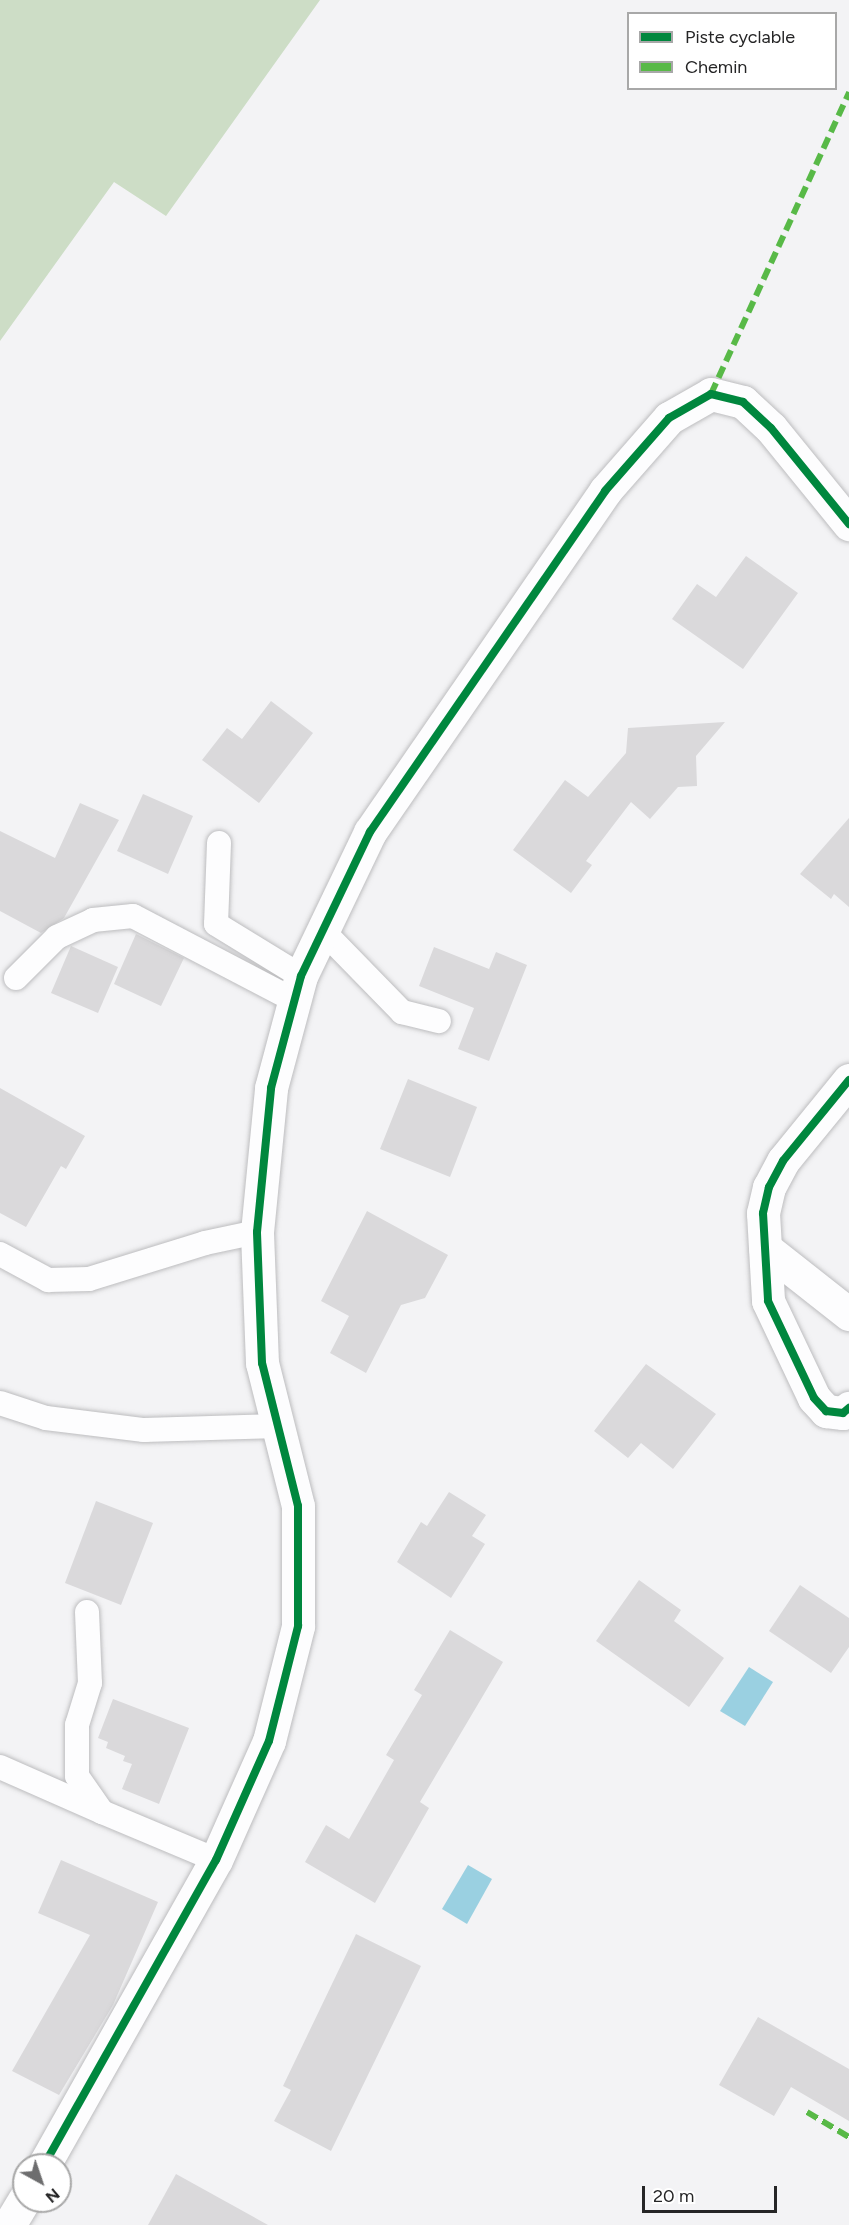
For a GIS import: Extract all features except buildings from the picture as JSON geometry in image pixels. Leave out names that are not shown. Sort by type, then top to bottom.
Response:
[{"type":"street","points":[[51,2153],[216,1860],[269,1741],[298,1626],[298,1506],[262,1364],[258,1232],[271,1088],[297,988],[322,930],[370,832],[605,491],[669,418],[711,394],[744,402],[771,428],[849,524]]},
{"type":"street","points":[[849,1080],[783,1161],[769,1187],[763,1213],[768,1301],[814,1398],[826,1412],[843,1413],[849,1408]]},
{"type":"street","points":[[765,1248],[849,1314]]},
{"type":"lane","points":[[219,843],[216,924],[297,988]]},
{"type":"lane","points":[[16,978],[57,937],[93,920],[133,916],[297,988]]},
{"type":"lane","points":[[322,930],[402,1012],[439,1021]]},
{"type":"lane","points":[[0,1254],[48,1280],[89,1279],[204,1243],[258,1232]]},
{"type":"lane","points":[[0,1403],[46,1418],[144,1430],[278,1426]]},
{"type":"lane","points":[[87,1612],[90,1683],[77,1725],[77,1776],[102,1812]]},
{"type":"lane","points":[[0,1767],[216,1860]]},
{"type":"green space","points":[[0,0],[320,0],[166,216],[114,182],[0,341]]},
{"type":"water","points":[[749,1667],[773,1682],[745,1726],[720,1711]]},
{"type":"water","points":[[468,1865],[492,1879],[467,1924],[442,1909]]},
{"type":"marked path","points":[[711,394],[849,92]]},
{"type":"marked path","points":[[807,2112],[849,2137]]},
{"type":"cycle path","points":[[51,2153],[216,1860],[269,1741],[298,1626],[298,1506],[262,1363],[257,1232],[271,1088],[301,976],[370,832],[605,491],[669,418],[711,394],[743,402],[771,428],[849,524]]},
{"type":"cycle path","points":[[849,1080],[783,1161],[769,1187],[763,1213],[768,1301],[814,1398],[826,1411],[843,1413],[849,1408]]}]
